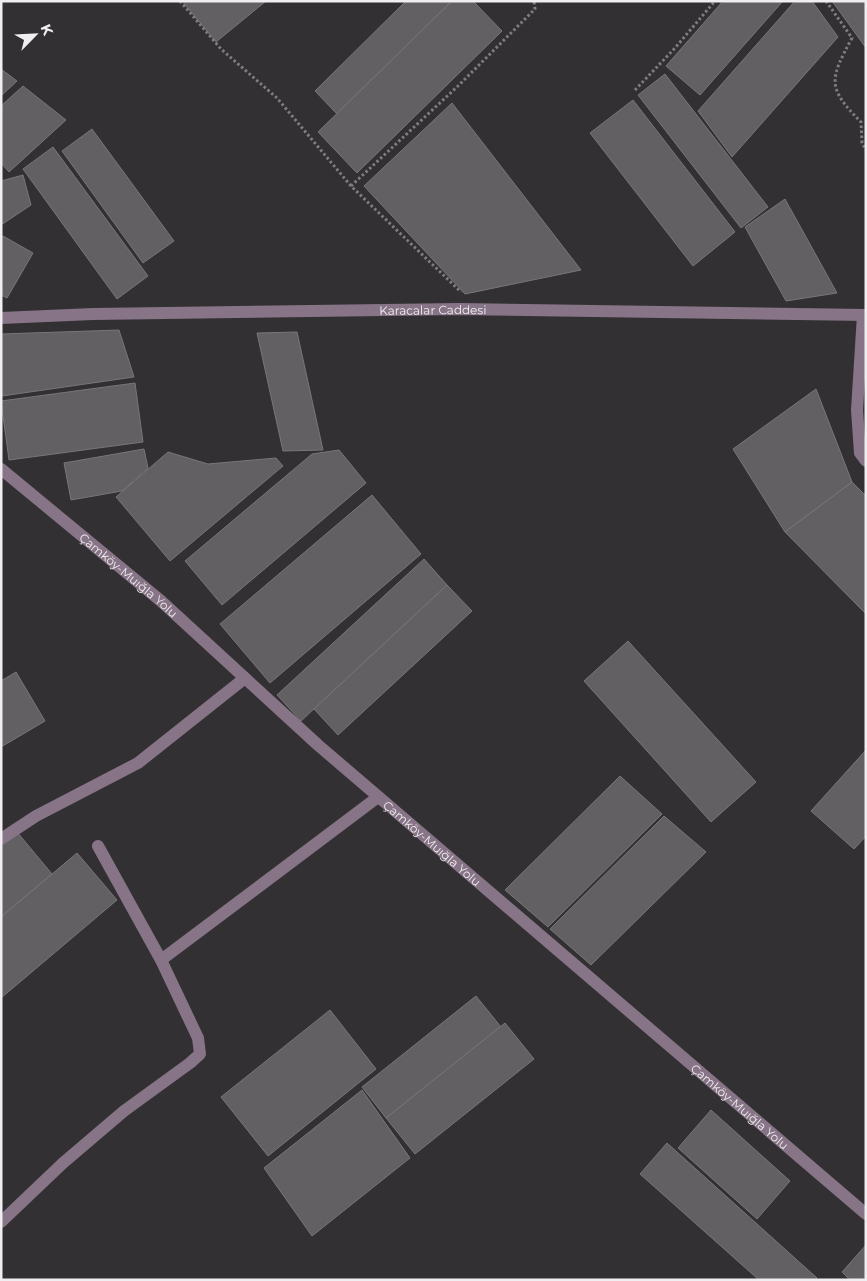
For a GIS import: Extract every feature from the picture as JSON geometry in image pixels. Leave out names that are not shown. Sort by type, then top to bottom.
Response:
[{"type":"street","name":"Karacalar Caddesi","points":[[1,318],[93,314],[480,310],[864,315]]},
{"type":"street","points":[[864,315],[857,410],[860,453],[866,461]]},
{"type":"street","name":"Çamköy-Muığla Yolu","points":[[1,469],[161,601],[318,745],[866,1214]]},
{"type":"street","points":[[1,839],[36,816],[138,763],[245,678]]},
{"type":"street","points":[[161,960],[378,797]]},
{"type":"street","points":[[1,1222],[64,1163],[124,1111],[200,1054],[198,1038],[161,960],[98,846]]},
{"type":"path","points":[[180,1],[221,49],[277,98],[350,186],[480,310]]},
{"type":"path","points":[[350,186],[535,10],[534,1]]},
{"type":"path","points":[[635,90],[675,48],[715,1]]},
{"type":"path","points":[[826,1],[852,38],[839,63],[835,74],[834,86],[846,107],[861,122],[862,143],[866,150]]},
{"type":"building","points":[[182,1],[266,1],[216,42]]},
{"type":"building","points":[[406,1],[452,1],[337,114],[315,91]]},
{"type":"building","points":[[452,1],[473,1],[502,31],[357,173],[318,132]]},
{"type":"building","points":[[723,1],[783,1],[700,95],[666,66]]},
{"type":"building","points":[[795,1],[812,1],[838,37],[732,157],[698,111]]},
{"type":"building","points":[[832,1],[866,1],[866,48]]},
{"type":"building","points":[[1,69],[17,81],[1,96]]},
{"type":"building","points":[[665,74],[768,207],[741,228],[638,95]]},
{"type":"building","points":[[23,86],[66,120],[9,172],[1,163],[1,106]]},
{"type":"building","points":[[633,100],[735,232],[693,266],[590,133]]},
{"type":"building","points":[[452,103],[581,270],[465,294],[364,186]]},
{"type":"building","points":[[92,129],[174,241],[143,263],[62,151]]},
{"type":"building","points":[[53,147],[148,276],[117,299],[23,169]]},
{"type":"building","points":[[23,175],[31,205],[1,225],[1,181]]},
{"type":"building","points":[[785,199],[837,293],[786,301],[745,227]]},
{"type":"building","points":[[3,236],[33,253],[7,298],[1,295],[1,240]]},
{"type":"building","points":[[119,330],[134,377],[1,395],[1,334]]},
{"type":"building","points":[[297,332],[323,450],[283,451],[257,333]]},
{"type":"building","points":[[135,383],[143,442],[9,460],[1,401]]},
{"type":"building","points":[[816,389],[852,482],[785,532],[733,449]]},
{"type":"building","points":[[144,449],[148,468],[122,491],[71,500],[64,463]]},
{"type":"building","points":[[339,450],[366,483],[222,605],[185,561],[312,454]]},
{"type":"building","points":[[168,452],[208,464],[276,458],[283,466],[170,561],[116,497]]},
{"type":"building","points":[[852,482],[866,496],[866,614],[785,532]]},
{"type":"building","points":[[372,495],[421,554],[270,683],[220,624]]},
{"type":"building","points":[[424,559],[447,585],[301,721],[277,695]]},
{"type":"building","points":[[447,585],[472,611],[338,735],[314,709]]},
{"type":"building","points":[[628,641],[756,782],[711,822],[584,681]]},
{"type":"building","points":[[16,672],[45,721],[1,747],[1,681]]},
{"type":"building","points":[[866,750],[866,836],[854,849],[811,811]]},
{"type":"building","points":[[620,776],[662,814],[548,927],[505,890]]},
{"type":"building","points":[[664,816],[706,852],[591,965],[550,929]]},
{"type":"building","points":[[17,832],[52,874],[1,917],[1,845]]},
{"type":"building","points":[[77,853],[117,900],[1,998],[1,917]]},
{"type":"building","points":[[476,996],[501,1027],[386,1118],[362,1087]]},
{"type":"building","points":[[330,1010],[376,1069],[268,1156],[221,1097]]},
{"type":"building","points":[[505,1023],[534,1059],[415,1154],[386,1118]]},
{"type":"building","points":[[362,1090],[410,1158],[312,1236],[264,1168]]},
{"type":"building","points":[[711,1110],[790,1181],[757,1219],[678,1148]]},
{"type":"building","points":[[667,1143],[817,1278],[815,1280],[759,1280],[640,1174]]},
{"type":"building","points":[[866,1245],[866,1280],[850,1280],[842,1272]]}]
